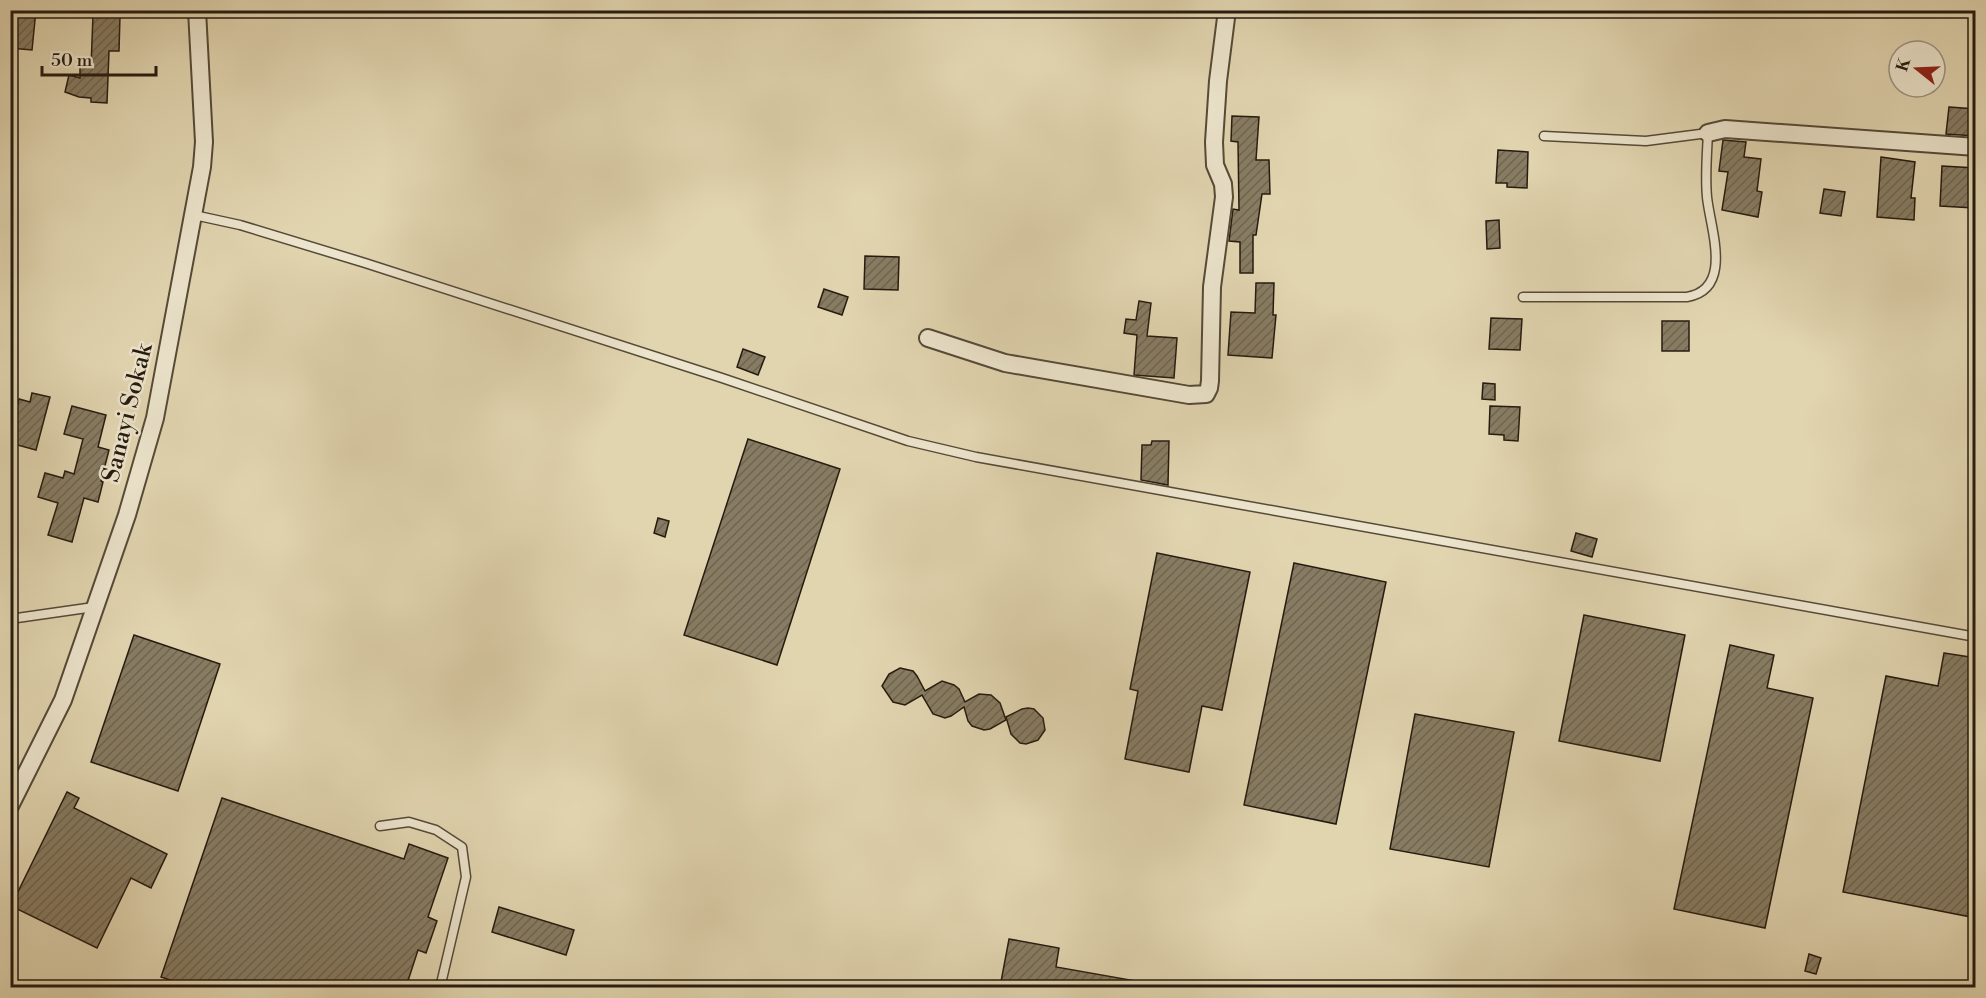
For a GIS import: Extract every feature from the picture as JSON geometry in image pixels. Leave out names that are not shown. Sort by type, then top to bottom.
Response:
[{"type":"street","name":"Sanayi Sokak","points":[[10,806],[63,700],[127,515],[155,418],[194,215],[204,142],[197,10]]},
{"type":"street","points":[[928,338],[1005,363],[1188,395],[1206,394],[1210,381],[1212,287],[1224,197],[1223,184],[1215,165],[1214,142],[1218,81],[1227,10]]},
{"type":"street","points":[[1708,133],[1725,129],[1976,147]]},
{"type":"lane","points":[[1523,297],[1687,297],[1703,291],[1713,279],[1715,264],[1715,241],[1707,201],[1708,133],[1646,141],[1544,136]]},
{"type":"lane","points":[[194,215],[240,225],[365,263],[722,378],[908,441],[965,455],[1976,637]]},
{"type":"lane","points":[[10,619],[94,606]]},
{"type":"lane","points":[[380,826],[410,822],[436,830],[462,847],[466,877],[440,987]]},
{"type":"building","points":[[10,10],[36,10],[32,50],[10,48]]},
{"type":"building","points":[[93,15],[120,16],[119,51],[109,51],[107,103],[91,102],[91,98],[65,92],[69,75],[80,78],[80,66],[91,67]]},
{"type":"building","points":[[1949,107],[1976,109],[1976,136],[1946,134]]},
{"type":"building","points":[[1232,116],[1259,117],[1256,160],[1269,160],[1270,194],[1262,194],[1256,235],[1253,235],[1253,273],[1240,273],[1240,242],[1229,241],[1233,209],[1239,210],[1238,142],[1231,141]]},
{"type":"building","points":[[1723,140],[1746,142],[1744,157],[1761,159],[1757,191],[1762,192],[1758,217],[1722,210],[1728,172],[1719,171]]},
{"type":"building","points":[[1498,150],[1528,152],[1527,188],[1507,187],[1507,183],[1496,183]]},
{"type":"building","points":[[1881,157],[1915,162],[1911,198],[1915,198],[1914,220],[1877,217]]},
{"type":"building","points":[[1942,166],[1976,168],[1974,208],[1940,206]]},
{"type":"building","points":[[1824,189],[1845,192],[1841,216],[1820,213]]},
{"type":"building","points":[[1499,220],[1500,248],[1487,249],[1486,221]]},
{"type":"building","points":[[865,256],[899,257],[898,290],[864,289]]},
{"type":"building","points":[[1256,283],[1274,283],[1273,315],[1276,315],[1272,358],[1228,355],[1231,312],[1255,313]]},
{"type":"building","points":[[824,289],[848,297],[842,315],[818,307]]},
{"type":"building","points":[[1139,301],[1151,303],[1147,336],[1177,338],[1174,378],[1134,375],[1137,335],[1124,333],[1126,319],[1136,320]]},
{"type":"building","points":[[1491,318],[1522,319],[1520,350],[1489,349]]},
{"type":"building","points":[[1662,321],[1689,321],[1689,351],[1662,351]]},
{"type":"building","points":[[743,349],[765,357],[758,375],[737,367]]},
{"type":"building","points":[[1483,383],[1495,384],[1495,400],[1482,399]]},
{"type":"building","points":[[32,393],[50,397],[36,450],[10,443],[10,432],[19,399],[30,402]]},
{"type":"building","points":[[72,406],[106,415],[98,447],[109,450],[98,502],[84,498],[72,542],[48,535],[58,503],[38,497],[45,473],[63,478],[65,471],[74,474],[83,439],[64,434]]},
{"type":"building","points":[[1490,406],[1520,407],[1518,441],[1504,440],[1504,435],[1489,434]]},
{"type":"building","points":[[748,439],[840,469],[777,665],[684,635]]},
{"type":"building","points":[[1152,441],[1169,441],[1168,485],[1141,480],[1142,445],[1151,445]]},
{"type":"building","points":[[658,518],[669,521],[665,537],[654,533]]},
{"type":"building","points":[[1576,533],[1597,539],[1592,557],[1571,551]]},
{"type":"building","points":[[1157,553],[1250,572],[1222,710],[1202,706],[1189,772],[1125,759],[1138,691],[1130,689]]},
{"type":"building","points":[[1294,563],[1386,582],[1336,824],[1244,805]]},
{"type":"building","points":[[1584,615],[1685,635],[1660,761],[1559,741]]},
{"type":"building","points":[[134,635],[220,664],[178,791],[91,762]]},
{"type":"building","points":[[1730,645],[1774,655],[1767,688],[1813,698],[1765,928],[1674,909]]},
{"type":"building","points":[[1944,653],[1976,658],[1972,693],[1976,694],[1976,918],[1843,892],[1886,676],[1938,686]]},
{"type":"building","points":[[900,668],[913,671],[925,691],[942,681],[959,689],[965,702],[979,694],[991,695],[1000,703],[1006,720],[984,730],[972,726],[964,707],[945,718],[933,714],[922,695],[905,705],[893,702],[882,686],[889,674]]},
{"type":"building","points":[[1028,708],[1034,709],[1043,718],[1045,730],[1038,740],[1026,744],[1020,743],[1011,734],[1006,717]]},
{"type":"building","points":[[1415,714],[1514,732],[1489,867],[1390,849]]},
{"type":"building","points":[[67,792],[79,798],[74,808],[167,854],[151,888],[131,878],[97,948],[11,906]]},
{"type":"building","points":[[222,798],[404,859],[409,844],[448,858],[428,917],[437,921],[426,953],[418,950],[406,987],[191,987],[161,977]]},
{"type":"building","points":[[499,907],[574,930],[566,955],[492,932]]},
{"type":"building","points":[[1009,939],[1059,948],[1056,967],[1136,981],[1135,987],[1000,987]]},
{"type":"building","points":[[1809,954],[1821,958],[1816,974],[1805,971]]}]
